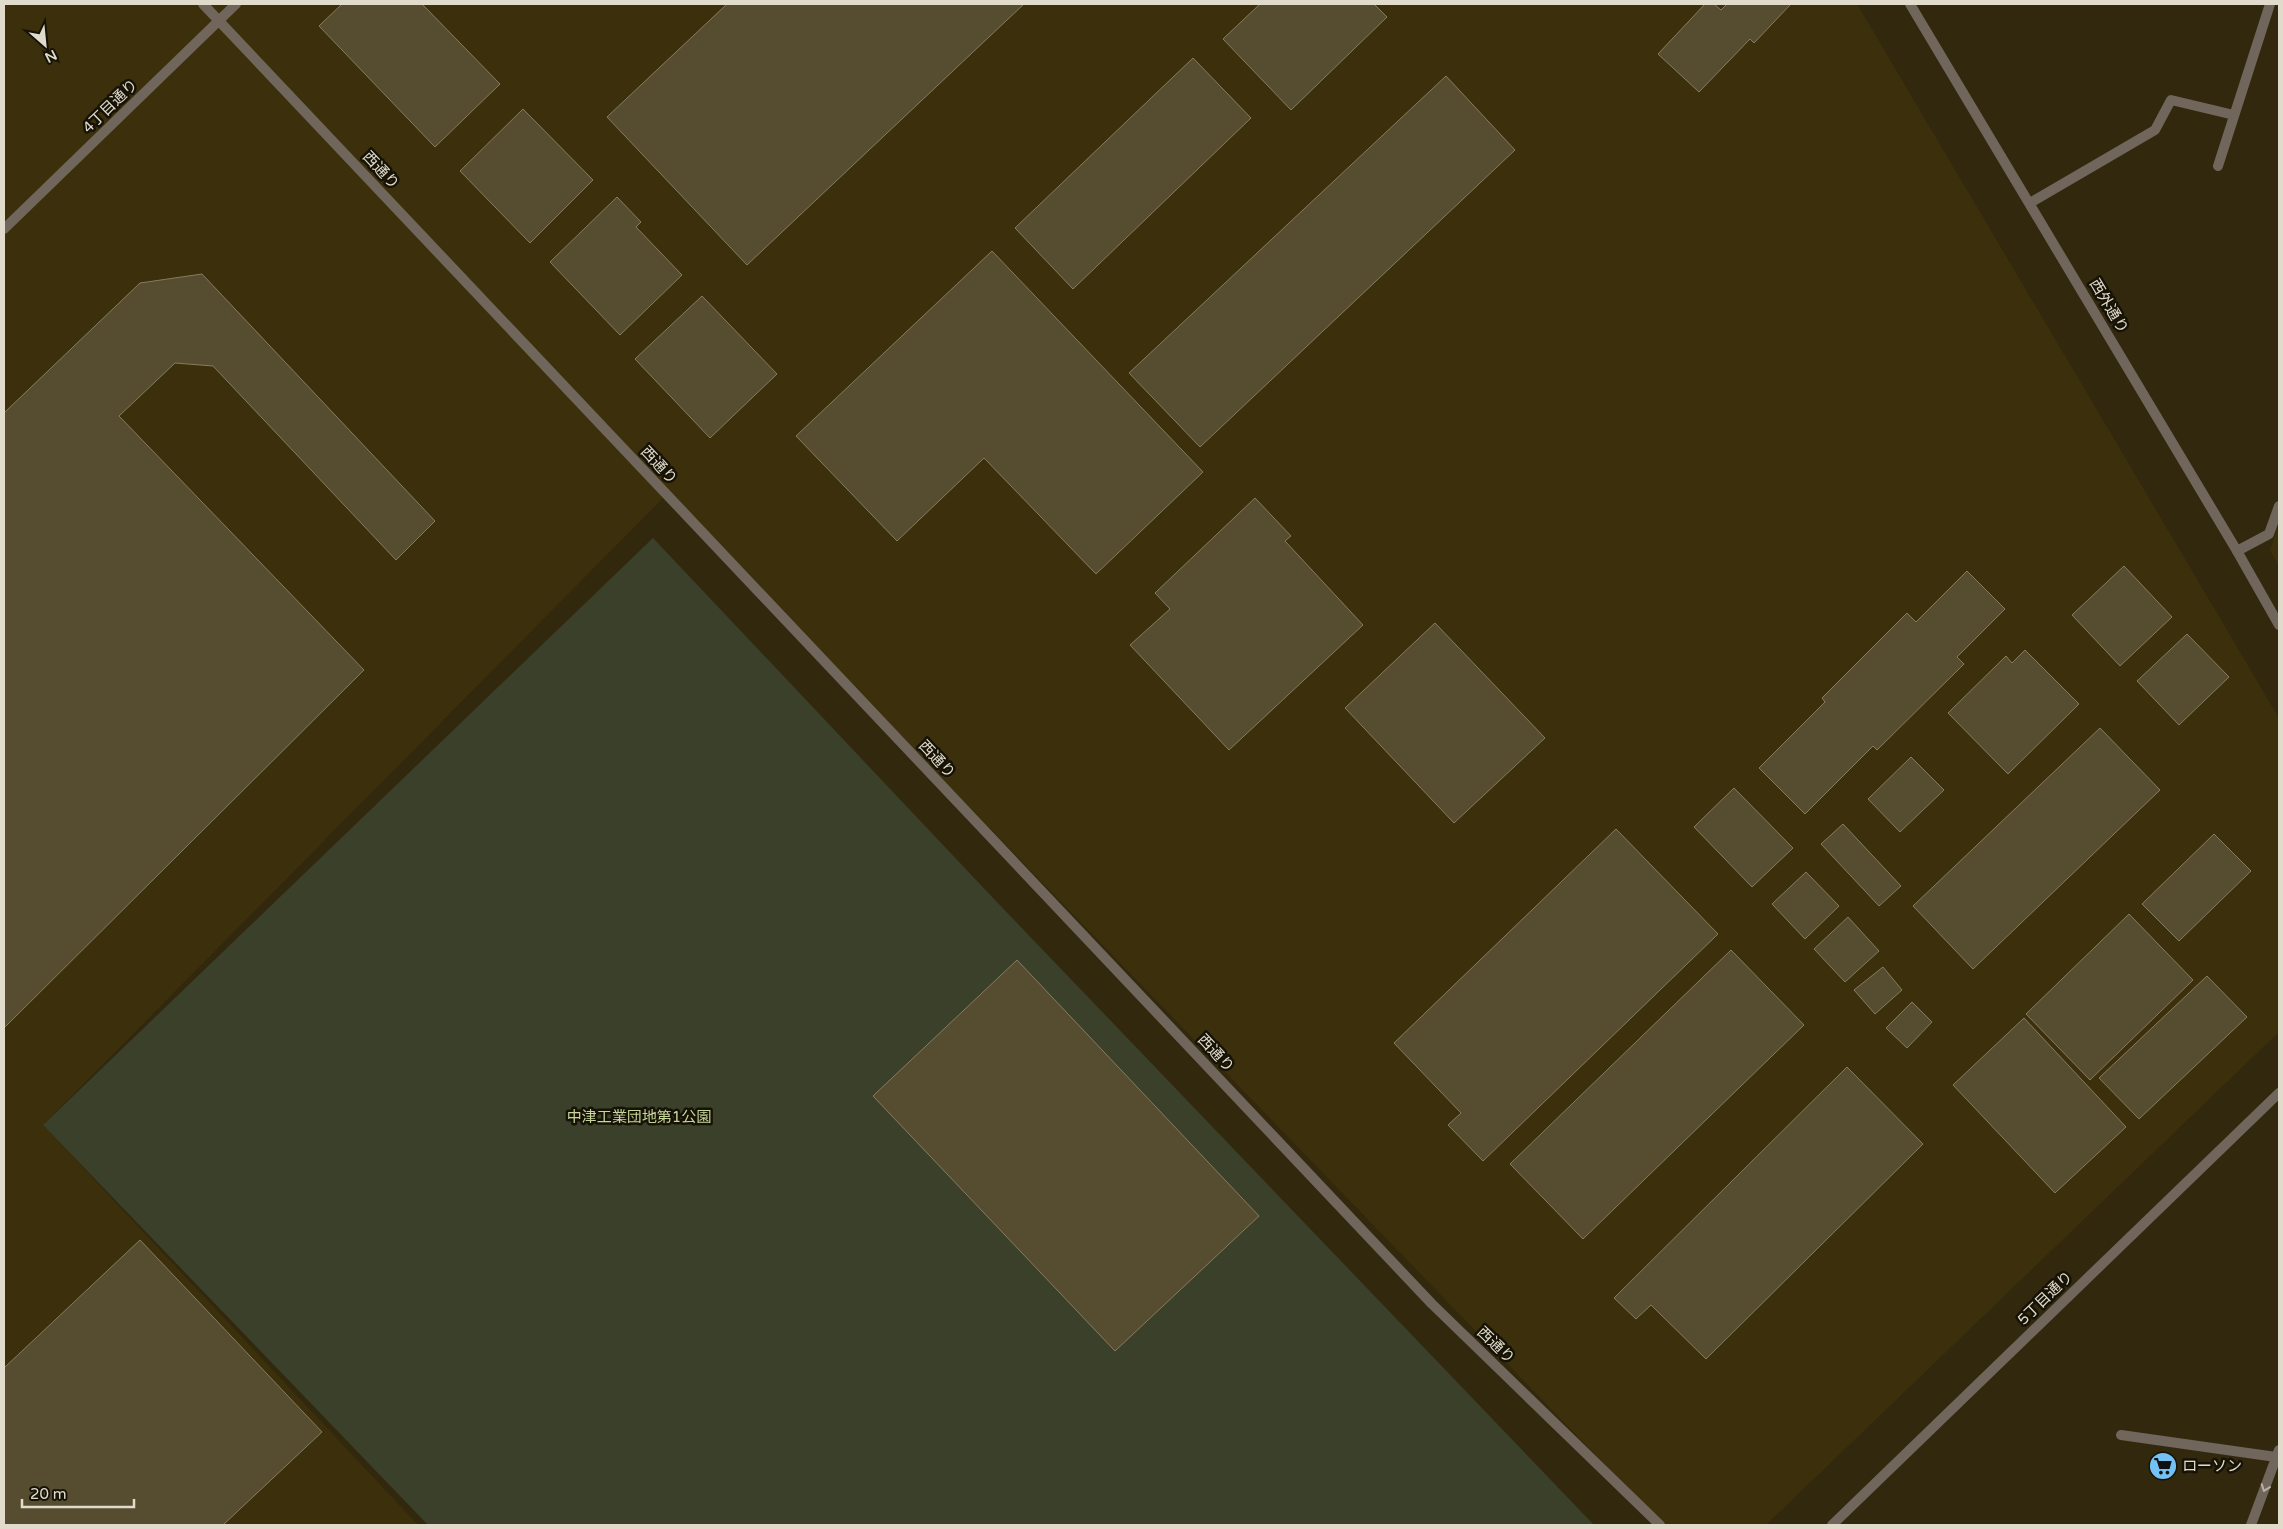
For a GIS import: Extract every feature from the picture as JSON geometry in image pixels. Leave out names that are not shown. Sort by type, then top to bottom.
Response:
[{"type":"street","name":"西通り","points":[[203,4],[1432,1304],[1660,1525]]},
{"type":"street","name":"4丁目通り","points":[[4,229],[236,4]]},
{"type":"street","name":"西外通り","points":[[1910,4],[2237,551],[2279,625]]},
{"type":"street","points":[[2218,166],[2270,4]]},
{"type":"street","points":[[2030,203],[2156,130],[2171,100],[2234,115]]},
{"type":"street","points":[[2237,551],[2269,534],[2279,506]]},
{"type":"street","name":"5丁目通り","points":[[1832,1525],[2279,1093]]},
{"type":"street","points":[[2121,1435],[2278,1454],[2251,1525]]},
{"type":"shaded area","points":[[4,4],[1857,4],[2279,718],[2279,1032],[1766,1525],[1663,1525],[667,494],[43,1125],[418,1525],[4,1525]]},
{"type":"shaded area","points":[[2279,524],[2279,566],[2270,550]]},
{"type":"green space","name":"中津工業団地第1公園","points":[[653,538],[995,900],[1594,1525],[428,1525],[43,1125]]},
{"type":"building","points":[[342,4],[422,4],[500,84],[435,147],[319,26]]},
{"type":"building","points":[[727,4],[1024,4],[747,265],[607,117]]},
{"type":"building","points":[[1260,4],[1374,4],[1387,17],[1291,110],[1223,39]]},
{"type":"building","points":[[1705,4],[1714,4],[1721,10],[1727,4],[1791,4],[1754,43],[1750,39],[1699,92],[1658,54]]},
{"type":"building","points":[[1193,58],[1251,118],[1073,289],[1015,228]]},
{"type":"building","points":[[1446,76],[1515,150],[1200,447],[1129,373]]},
{"type":"building","points":[[523,109],[593,180],[530,243],[460,171]]},
{"type":"building","points":[[617,197],[641,222],[636,227],[682,275],[620,335],[550,262]]},
{"type":"building","points":[[992,251],[1203,472],[1096,574],[984,458],[897,541],[796,436]]},
{"type":"building","points":[[202,274],[435,521],[396,560],[213,366],[175,363],[119,416],[364,670],[4,1028],[4,413],[140,283]]},
{"type":"building","points":[[702,296],[777,374],[710,438],[635,359]]},
{"type":"building","points":[[1255,498],[1291,536],[1285,541],[1363,625],[1229,750],[1130,645],[1170,609],[1155,593]]},
{"type":"building","points":[[2124,566],[2172,617],[2120,666],[2072,615]]},
{"type":"building","points":[[1967,571],[2005,609],[1957,657],[1964,664],[1877,750],[1873,746],[1805,814],[1759,768],[1825,702],[1822,698],[1907,613],[1916,622]]},
{"type":"building","points":[[1435,623],[1545,738],[1454,823],[1345,708]]},
{"type":"building","points":[[2187,634],[2229,677],[2179,725],[2137,681]]},
{"type":"building","points":[[2025,650],[2079,704],[2008,774],[1948,713],[2006,656],[2012,663]]},
{"type":"building","points":[[2100,728],[2160,790],[1973,969],[1913,906]]},
{"type":"building","points":[[1911,757],[1944,790],[1900,832],[1868,799]]},
{"type":"building","points":[[1734,788],[1793,848],[1752,887],[1694,827]]},
{"type":"building","points":[[1843,824],[1901,886],[1879,906],[1821,844]]},
{"type":"building","points":[[1616,829],[1718,934],[1483,1161],[1448,1125],[1461,1113],[1394,1043]]},
{"type":"building","points":[[2214,834],[2251,871],[2179,941],[2142,904]]},
{"type":"building","points":[[1806,872],[1839,906],[1805,939],[1772,904]]},
{"type":"building","points":[[2129,914],[2193,980],[2090,1080],[2026,1014]]},
{"type":"building","points":[[1848,917],[1879,951],[1845,982],[1814,949]]},
{"type":"building","points":[[1731,950],[1804,1025],[1583,1239],[1510,1164]]},
{"type":"building","points":[[1017,960],[1259,1216],[1115,1351],[873,1096]]},
{"type":"building","points":[[1883,967],[1902,990],[1875,1014],[1854,990]]},
{"type":"building","points":[[2207,976],[2247,1017],[2139,1119],[2099,1078]]},
{"type":"building","points":[[1912,1002],[1932,1022],[1907,1048],[1886,1028]]},
{"type":"building","points":[[2024,1018],[2126,1127],[2055,1193],[1953,1085]]},
{"type":"building","points":[[1847,1067],[1923,1144],[1706,1359],[1651,1305],[1636,1319],[1614,1298]]},
{"type":"building","points":[[140,1240],[322,1432],[223,1525],[4,1525],[4,1368]]},
{"type":"place","name":"ローソン","points":[[2163,1466]]}]
